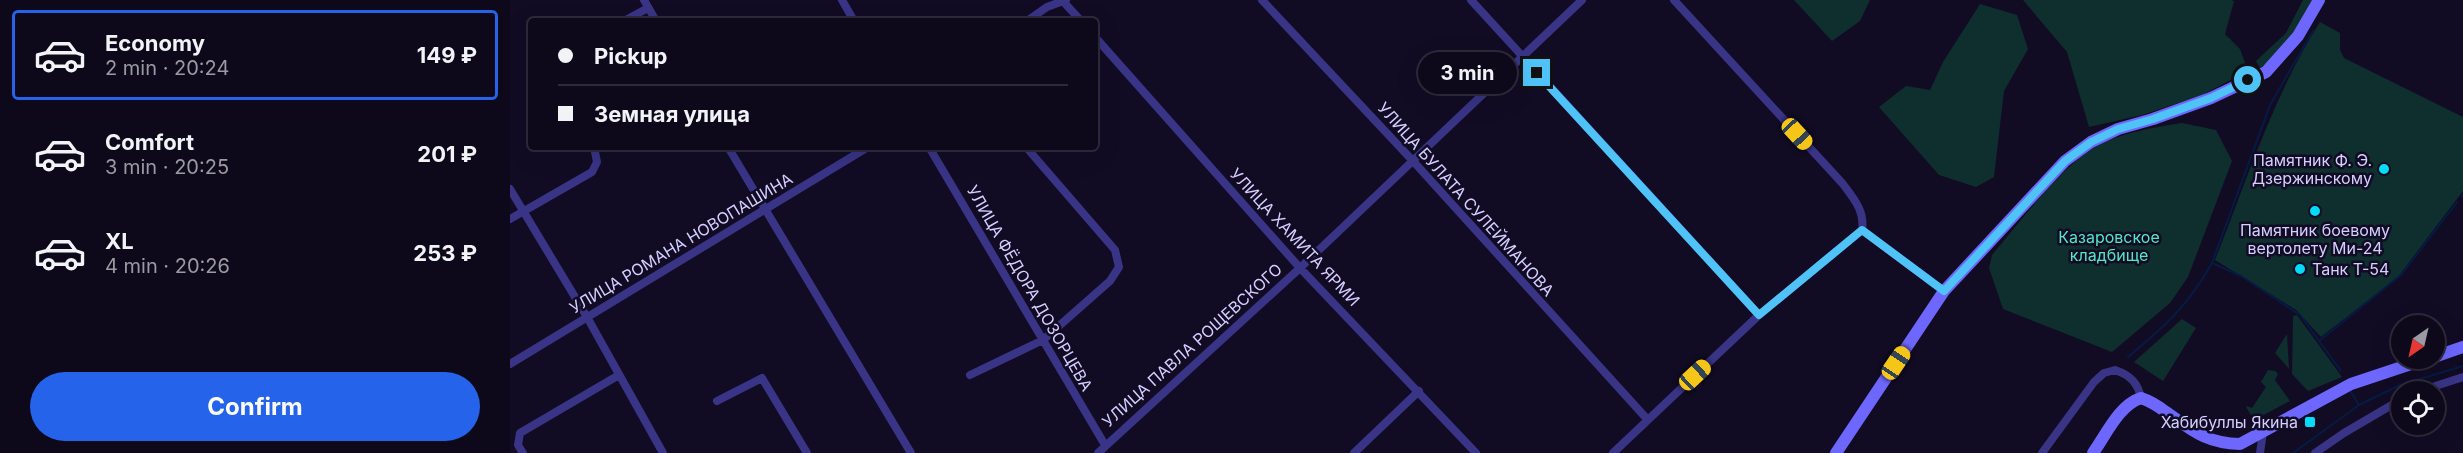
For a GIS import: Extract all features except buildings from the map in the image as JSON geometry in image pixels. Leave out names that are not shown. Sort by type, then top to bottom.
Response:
[{"type":"street","points":[[644,0],[654,18]]},
{"type":"street","points":[[842,0],[852,18]]},
{"type":"street","name":"УЛИЦА БУЛАТА СУЛЕЙМАНОВА","points":[[1262,0],[1413,161],[1647,419]]},
{"type":"street","points":[[1471,0],[1759,315]]},
{"type":"street","name":"УЛИЦА ПАВЛА РОЩЕВСКОГО","points":[[1098,453],[1300,268],[1521,55],[1582,0]]},
{"type":"street","points":[[1613,453],[1759,315],[1862,230],[1863,220],[1858,205],[1843,184],[1674,0]]},
{"type":"street","points":[[1836,453],[1944,291],[2065,161],[2091,142],[2118,129],[2211,98],[2266,72],[2298,36],[2319,0]]},
{"type":"street","points":[[1031,18],[1047,7],[1064,1],[1078,18]]},
{"type":"street","points":[[630,18],[648,8]]},
{"type":"street","name":"УЛИЦА ХАМИТА ЯРМИ","points":[[1098,40],[1300,268],[1476,453]]},
{"type":"street","points":[[510,219],[592,172],[597,162],[595,150]]},
{"type":"street","points":[[730,150],[763,210],[911,453]]},
{"type":"street","name":"УЛИЦА РОМАНА НОВОПАШИНА","points":[[510,364],[863,150]]},
{"type":"street","name":"УЛИЦА ФЁДОРА ДОЗОРЦЕВА","points":[[931,150],[1105,445]]},
{"type":"street","points":[[970,375],[1043,340],[1110,281],[1119,267],[1114,250],[1029,150]]},
{"type":"street","points":[[510,189],[587,317],[663,453]]},
{"type":"street","points":[[1862,230],[1944,291]]},
{"type":"street","points":[[2445,354],[2463,348]]},
{"type":"street","points":[[2093,453],[2122,411],[2133,401],[2141,398],[2198,435],[2219,444],[2240,444],[2350,384],[2396,369]]},
{"type":"street","points":[[2042,453],[2094,382],[2111,370],[2122,372],[2132,379],[2139,389],[2141,398]]},
{"type":"street","points":[[523,453],[518,445],[520,433],[619,375]]},
{"type":"street","points":[[2445,383],[2463,377]]},
{"type":"street","points":[[717,401],[762,378],[807,453]]},
{"type":"street","points":[[1354,453],[1419,391]]},
{"type":"street","points":[[2316,453],[2344,433],[2391,405]]},
{"type":"street","points":[[2260,453],[2263,432]]},
{"type":"green space","points":[[1794,0],[1870,0],[1860,21],[1832,41]]},
{"type":"green space","points":[[2023,0],[2231,0],[2234,1],[2225,34],[2240,49],[2248,71],[2202,95],[2142,115],[2089,127],[2067,52]]},
{"type":"green space","points":[[2303,0],[2314,0],[2285,46],[2260,68],[2256,61],[2286,33]]},
{"type":"green space","points":[[1980,4],[2017,15],[2028,49],[2004,91],[1994,177],[1976,187],[1939,175],[1879,107],[1906,86],[1930,90],[1943,62]]},
{"type":"green space","points":[[2320,22],[2340,33],[2340,50],[2344,58],[2463,117],[2463,191],[2398,277],[2321,337],[2296,310],[2215,260],[2288,79]]},
{"type":"green space","name":"Казаровское кладбище","points":[[2182,123],[2216,130],[2232,161],[2188,277],[2170,303],[2112,352],[2003,309],[1989,268],[1992,255],[2055,181],[2083,155],[2106,141],[2138,131]]},
{"type":"green space","points":[[2297,315],[2342,377],[2308,391],[2292,374],[2293,316]]},
{"type":"green space","points":[[2182,319],[2196,328],[2163,381],[2134,362]]},
{"type":"green space","points":[[2287,334],[2289,369],[2275,353]]},
{"type":"green space","points":[[2268,370],[2278,374],[2275,380],[2290,401],[2254,420],[2246,407],[2252,408],[2266,387],[2261,382]]},
{"type":"waterway","points":[[2313,31],[2270,105],[2212,263],[2241,276],[2300,315],[2341,371]]},
{"type":"waterway","points":[[2319,341],[2401,275],[2457,202]]},
{"type":"waterway","points":[[2128,357],[2185,303],[2212,263]]},
{"type":"waterway","points":[[2293,453],[2359,405],[2400,385],[2463,366]]},
{"type":"waterway","points":[[2351,392],[2359,405]]},
{"type":"place","name":"Памятник Ф. Э. Дзержинскому","points":[[2384,169]]},
{"type":"place","name":"Памятник боевому вертолету Ми-24","points":[[2315,211]]},
{"type":"place","name":"Танк Т-54","points":[[2300,269]]},
{"type":"place","name":"Хабибуллы Якина","points":[[2310,422]]},
{"type":"route","points":[[1537,73],[1759,315],[1862,230],[1944,291],[2065,161],[2091,142],[2118,129],[2211,98],[2248,80]]}]
